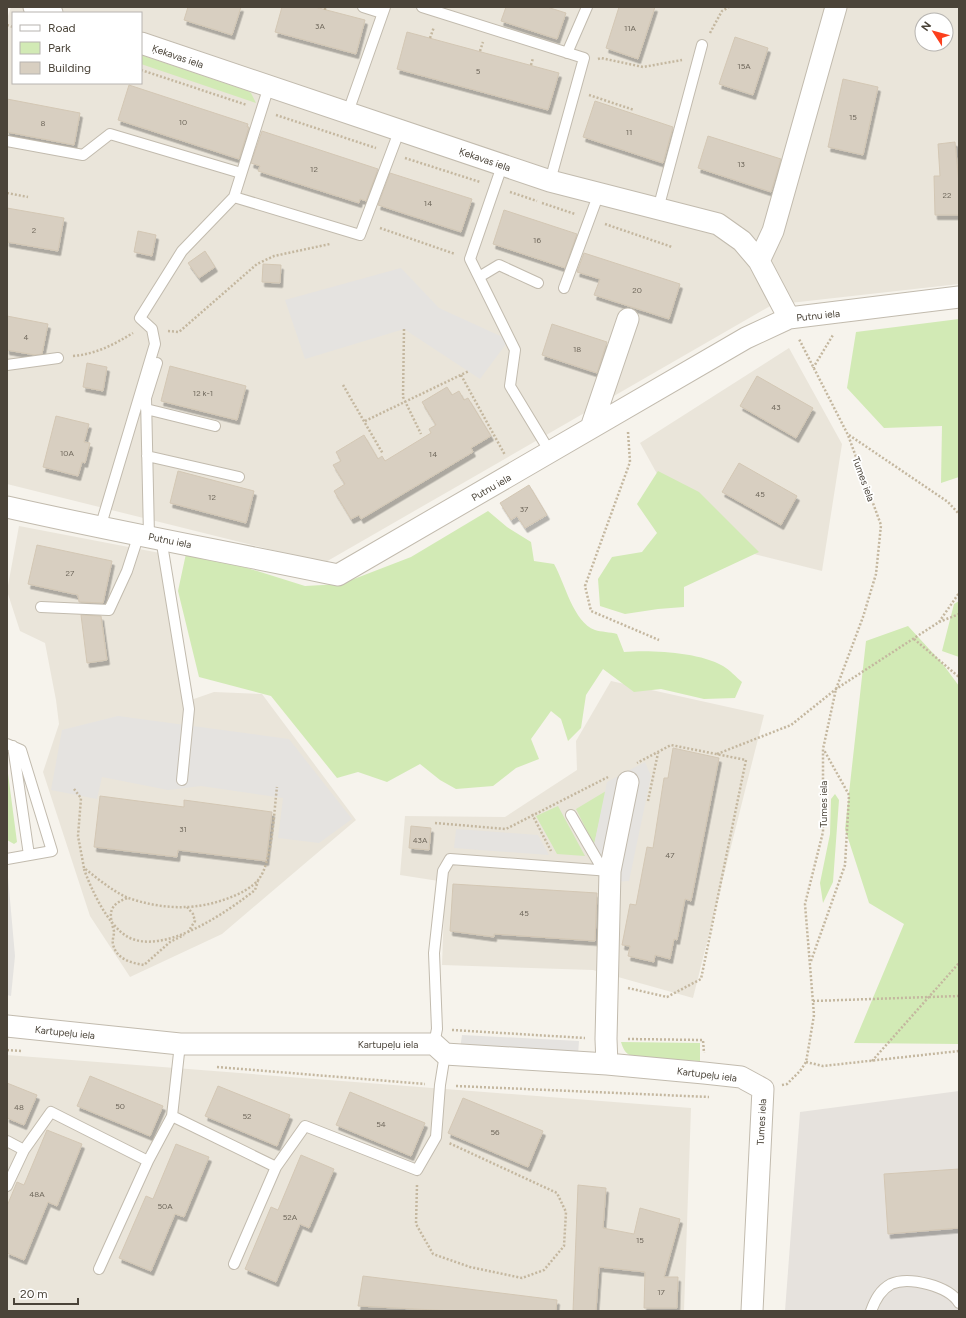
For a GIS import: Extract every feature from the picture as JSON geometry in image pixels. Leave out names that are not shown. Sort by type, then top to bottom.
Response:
[{"type":"street","points":[[34,7],[49,12]]},
{"type":"street","points":[[759,261],[773,231],[836,7]]},
{"type":"street","name":"Ķekavas iela","points":[[142,43],[400,129],[502,166],[550,181],[718,224],[742,241],[759,261],[789,318]]},
{"type":"street","name":"Putnu iela","points":[[7,507],[100,528],[150,536],[338,575],[746,338],[789,318],[959,297]]},
{"type":"street","points":[[591,428],[628,319]]},
{"type":"street","points":[[607,1064],[606,871],[622,775]]},
{"type":"street","name":"Kartupeļu iela","points":[[7,1026],[180,1044],[440,1049],[704,1073],[741,1078],[763,1089]]},
{"type":"street","name":"Tumes iela","points":[[752,1311],[763,1089]]},
{"type":"lane","points":[[348,112],[384,10],[363,7]]},
{"type":"lane","points":[[422,7],[584,58],[550,181]]},
{"type":"lane","points":[[567,53],[587,7]]},
{"type":"lane","points":[[658,209],[702,45]]},
{"type":"lane","points":[[100,528],[155,344],[152,329],[140,318],[182,251],[234,197],[269,86]]},
{"type":"lane","points":[[234,197],[360,235],[400,129]]},
{"type":"lane","points":[[7,141],[83,155],[110,134],[241,173]]},
{"type":"lane","points":[[502,166],[470,259],[515,350],[510,386],[550,452]]},
{"type":"lane","points":[[564,288],[598,193]]},
{"type":"lane","points":[[479,278],[499,265],[538,283]]},
{"type":"lane","points":[[7,365],[58,358]]},
{"type":"lane","points":[[157,363],[146,398],[150,536],[189,709],[182,780]]},
{"type":"lane","points":[[146,409],[215,426]]},
{"type":"lane","points":[[147,456],[239,477]]},
{"type":"lane","points":[[41,607],[109,610],[127,571],[150,536]]},
{"type":"lane","points":[[7,859],[52,851],[21,750],[10,745]]},
{"type":"lane","points":[[10,745],[29,855]]},
{"type":"lane","points":[[571,816],[606,871]]},
{"type":"lane","points":[[234,1264],[276,1167],[305,1126],[417,1170],[436,1137],[440,1085],[440,1049],[437,1029],[434,952],[443,871],[450,859],[606,871]]},
{"type":"lane","points":[[99,1269],[148,1161],[172,1116],[180,1044]]},
{"type":"lane","points":[[7,1186],[24,1150],[50,1112],[148,1161]]},
{"type":"lane","points":[[172,1116],[276,1167]]},
{"type":"lane","points":[[7,1141],[24,1150]]},
{"type":"lane","points":[[871,1311],[877,1296],[886,1288],[908,1280],[933,1286],[956,1297],[959,1303]]},
{"type":"path","points":[[702,45],[722,11],[730,7]]},
{"type":"path","points":[[430,38],[437,21]]},
{"type":"path","points":[[582,67],[601,58],[643,67],[700,56]]},
{"type":"path","points":[[575,91],[634,110]]},
{"type":"path","points":[[7,193],[28,197]]},
{"type":"path","points":[[364,223],[470,259]]},
{"type":"path","points":[[152,329],[179,332],[257,264],[274,256],[317,247],[360,235]]},
{"type":"path","points":[[813,369],[846,312]]},
{"type":"path","points":[[58,358],[87,355],[108,347],[137,331],[140,318]]},
{"type":"path","name":"Tumes iela","points":[[763,1089],[787,1084],[800,1071],[806,1062],[814,1015],[805,904],[823,832],[823,749],[836,689],[863,617],[876,574],[881,525],[848,435],[813,369],[789,318]]},
{"type":"path","points":[[404,328],[403,397],[421,434]]},
{"type":"path","points":[[365,421],[469,372]]},
{"type":"path","points":[[461,375],[515,472]]},
{"type":"path","points":[[343,385],[384,454]]},
{"type":"path","points":[[626,408],[630,462],[585,586],[591,611],[659,640]]},
{"type":"path","points":[[848,435],[948,502],[959,514]]},
{"type":"path","points":[[939,622],[959,593]]},
{"type":"path","points":[[716,754],[791,725],[836,689],[939,622],[959,614]]},
{"type":"path","points":[[914,639],[959,677]]},
{"type":"path","points":[[435,824],[506,829],[532,814],[622,775],[670,745],[746,760],[701,979],[667,997],[625,987]]},
{"type":"path","points":[[810,963],[845,865],[849,796],[823,749]]},
{"type":"path","points":[[74,788],[81,798],[78,836],[84,868],[89,884],[111,922],[114,930],[113,944],[120,956],[130,963],[144,965],[170,942],[238,903],[255,890],[267,861],[276,787]]},
{"type":"path","points":[[532,814],[551,851]]},
{"type":"path","points":[[84,868],[115,891],[128,898],[161,906],[187,907],[216,902],[240,894],[258,880]]},
{"type":"path","points":[[128,898],[116,902],[111,910],[111,922],[128,937],[149,942],[188,932],[195,922],[193,914],[187,907]]},
{"type":"path","points":[[872,1061],[959,963]]},
{"type":"path","points":[[813,1001],[959,996]]},
{"type":"path","points":[[625,1039],[704,1040],[704,1073]]},
{"type":"path","points":[[7,1050],[23,1051]]},
{"type":"path","points":[[806,1062],[823,1066],[959,1051]]},
{"type":"path","points":[[210,1066],[440,1085],[717,1097]]},
{"type":"path","points":[[417,1170],[416,1224],[433,1254],[470,1267],[522,1278],[544,1270],[564,1246],[566,1212],[557,1194],[436,1137]]},
{"type":"shaded area","points":[[11,7],[959,7],[959,284],[772,305],[324,563],[7,484],[7,19]]},
{"type":"shaded area","points":[[401,268],[439,308],[509,340],[480,379],[404,329],[305,359],[285,300]]},
{"type":"shaded area","points":[[789,348],[842,444],[822,571],[693,539],[640,443]]},
{"type":"shaded area","points":[[19,526],[160,553],[188,701],[214,692],[262,694],[356,820],[222,934],[130,977],[90,916],[43,772],[59,724],[45,643],[20,631],[7,591]]},
{"type":"shaded area","points":[[611,681],[764,715],[693,998],[593,970],[442,965],[445,882],[400,875],[405,816],[505,817],[577,770],[576,741]]},
{"type":"shaded area","points":[[118,716],[289,739],[352,819],[319,843],[278,838],[283,798],[201,786],[168,790],[102,777],[97,799],[51,790],[62,730]]},
{"type":"shaded area","points":[[645,762],[651,776],[629,881],[614,882],[594,845],[607,782]]},
{"type":"shaded area","points":[[456,829],[538,835],[549,855],[454,848]]},
{"type":"shaded area","points":[[7,866],[15,956],[11,996],[7,995]]},
{"type":"shaded area","points":[[462,1035],[579,1041],[578,1055],[460,1049]]},
{"type":"shaded area","points":[[7,1055],[691,1108],[684,1311],[7,1311]]},
{"type":"shaded area","points":[[959,1091],[959,1311],[785,1311],[800,1112]]},
{"type":"green space","points":[[142,55],[248,91],[251,93],[256,103],[142,64]]},
{"type":"green space","points":[[959,319],[959,477],[941,483],[942,426],[884,428],[847,388],[856,332]]},
{"type":"green space","points":[[658,471],[699,492],[759,552],[684,587],[684,607],[625,614],[600,606],[598,579],[612,557],[642,552],[657,533],[637,504]]},
{"type":"green space","points":[[488,511],[507,527],[531,542],[534,561],[554,564],[575,611],[587,626],[595,630],[617,634],[624,652],[648,651],[675,653],[713,661],[723,666],[742,682],[735,698],[704,699],[661,689],[634,692],[603,669],[586,695],[581,728],[568,741],[561,719],[551,711],[531,739],[539,759],[516,768],[493,786],[456,789],[440,780],[420,764],[387,782],[358,772],[337,778],[271,696],[199,677],[178,591],[187,549],[305,586],[341,584],[411,557]]},
{"type":"green space","points":[[959,601],[959,657],[942,651],[954,604]]},
{"type":"green space","points":[[908,626],[942,663],[959,686],[959,1044],[854,1043],[904,924],[869,903],[845,829],[866,641]]},
{"type":"green space","points":[[7,766],[17,842],[14,844],[7,840]]},
{"type":"green space","points":[[606,791],[594,845],[576,809]]},
{"type":"green space","points":[[835,794],[839,800],[833,882],[823,903],[820,883],[830,834],[831,799]]},
{"type":"green space","points":[[558,806],[585,856],[557,854],[536,816]]},
{"type":"green space","points":[[621,1042],[700,1043],[700,1061],[647,1060],[628,1054]]},
{"type":"building","points":[[188,7],[241,7],[232,35],[184,20]]},
{"type":"building","points":[[282,7],[315,7],[365,20],[356,54],[275,32]]},
{"type":"building","points":[[506,7],[547,7],[566,13],[557,39],[501,21]]},
{"type":"building","points":[[619,7],[655,7],[638,59],[606,48]]},
{"type":"building","points":[[407,32],[559,73],[548,110],[397,69]]},
{"type":"building","points":[[735,37],[768,48],[753,95],[719,84]]},
{"type":"building","points":[[843,79],[878,87],[863,155],[828,147]]},
{"type":"building","points":[[129,85],[248,124],[247,127],[249,127],[239,159],[118,120]]},
{"type":"building","points":[[7,99],[80,113],[74,145],[7,132]]},
{"type":"building","points":[[595,101],[673,127],[663,163],[583,137]]},
{"type":"building","points":[[262,131],[378,169],[366,201],[360,199],[359,203],[258,171],[260,166],[251,163]]},
{"type":"building","points":[[708,136],[781,159],[771,192],[698,168]]},
{"type":"building","points":[[955,142],[959,183],[959,215],[935,215],[934,176],[940,176],[938,144]]},
{"type":"building","points":[[390,173],[472,199],[461,232],[378,205]]},
{"type":"building","points":[[7,208],[64,218],[58,251],[7,242]]},
{"type":"building","points":[[504,210],[577,234],[565,268],[493,244]]},
{"type":"building","points":[[138,231],[156,235],[152,256],[134,252]]},
{"type":"building","points":[[205,251],[215,267],[199,278],[188,263]]},
{"type":"building","points":[[584,253],[680,284],[669,319],[594,295],[600,279],[577,272]]},
{"type":"building","points":[[263,264],[281,265],[280,283],[262,282]]},
{"type":"building","points":[[7,316],[48,324],[42,354],[35,355],[7,350]]},
{"type":"building","points":[[552,324],[607,342],[597,373],[542,355]]},
{"type":"building","points":[[87,363],[107,367],[103,391],[83,387]]},
{"type":"building","points":[[170,366],[246,386],[237,420],[161,401]]},
{"type":"building","points":[[757,376],[813,408],[796,438],[740,406]]},
{"type":"building","points":[[447,387],[452,395],[459,391],[464,400],[468,398],[491,436],[471,448],[473,452],[361,519],[359,515],[351,519],[334,491],[345,484],[333,465],[341,461],[336,452],[364,435],[378,459],[382,456],[385,461],[431,433],[429,429],[436,425],[422,402]]},
{"type":"building","points":[[56,416],[89,424],[84,442],[90,443],[85,463],[82,462],[78,476],[43,467]]},
{"type":"building","points":[[739,463],[797,496],[781,525],[722,492]]},
{"type":"building","points":[[178,471],[254,491],[246,523],[170,503]]},
{"type":"building","points":[[529,485],[547,515],[525,528],[517,516],[511,520],[500,503]]},
{"type":"building","points":[[37,545],[112,561],[103,603],[79,602],[78,595],[28,584]]},
{"type":"building","points":[[81,615],[101,616],[107,660],[87,663]]},
{"type":"building","points":[[673,748],[719,758],[691,901],[685,899],[677,940],[674,939],[670,959],[655,955],[654,962],[628,956],[630,946],[622,945],[630,904],[636,905],[647,847],[653,848],[664,778],[668,778]]},
{"type":"building","points":[[100,796],[184,807],[184,800],[272,812],[266,861],[178,850],[177,857],[94,847]]},
{"type":"building","points":[[411,826],[431,828],[429,850],[409,848]]},
{"type":"building","points":[[453,884],[597,893],[595,941],[494,934],[494,937],[450,931]]},
{"type":"building","points":[[90,1076],[163,1106],[150,1136],[77,1106]]},
{"type":"building","points":[[7,1083],[37,1095],[24,1125],[7,1118]]},
{"type":"building","points":[[218,1086],[290,1115],[277,1146],[205,1116]]},
{"type":"building","points":[[350,1092],[425,1123],[411,1156],[336,1125]]},
{"type":"building","points":[[463,1098],[543,1131],[528,1167],[448,1133]]},
{"type":"building","points":[[47,1130],[82,1144],[57,1206],[48,1202],[24,1260],[7,1253],[7,1206],[17,1182],[24,1185]]},
{"type":"building","points":[[176,1144],[209,1157],[184,1217],[175,1214],[151,1271],[119,1258],[146,1196],[153,1199]]},
{"type":"building","points":[[301,1155],[334,1169],[309,1228],[300,1224],[276,1282],[245,1269],[271,1207],[278,1210]]},
{"type":"building","points":[[959,1169],[959,1228],[888,1234],[884,1174]]},
{"type":"building","points":[[578,1185],[606,1188],[603,1228],[634,1234],[640,1208],[680,1219],[664,1277],[678,1277],[677,1308],[644,1308],[645,1272],[599,1267],[596,1311],[573,1311]]},
{"type":"building","points":[[363,1276],[557,1300],[556,1311],[452,1311],[358,1306]]}]
